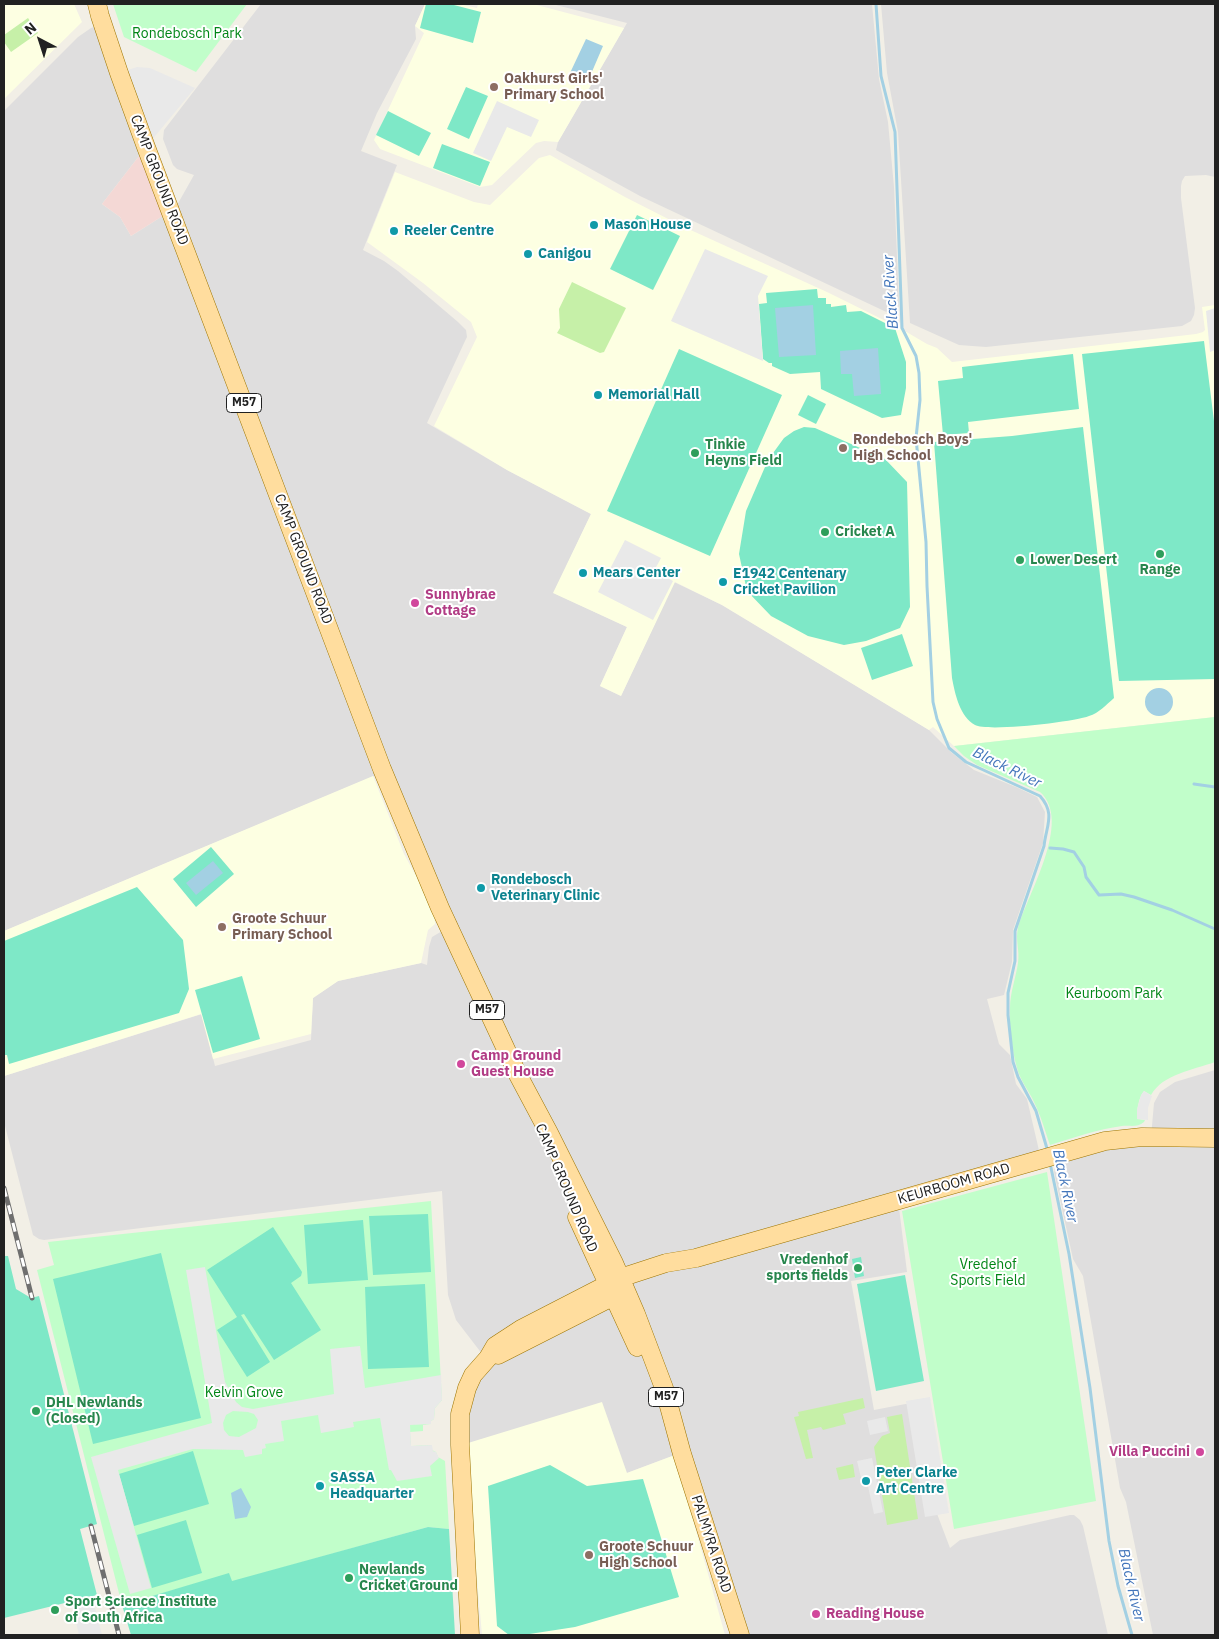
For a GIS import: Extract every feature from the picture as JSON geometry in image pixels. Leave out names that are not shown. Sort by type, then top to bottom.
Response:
[{"type":"main road","name":"CAMP GROUND ROAD","points":[[97,8],[146,146],[382,769],[440,908],[526,1092],[549,1133],[617,1287]]},
{"type":"main road","name":"KEURBOOM ROAD","points":[[470,1635],[460,1420],[462,1405],[469,1382],[477,1368],[488,1358],[503,1353],[617,1287],[696,1258],[1105,1141],[1120,1138],[1151,1137],[1215,1138]]},
{"type":"main road","name":"PALMYRA ROAD","points":[[617,1287],[642,1359],[682,1454],[740,1635]]},
{"type":"shaded area","points":[[4,4],[74,4],[82,22],[4,99]]},
{"type":"shaded area","points":[[261,4],[425,4],[415,26],[416,39],[377,113],[361,151],[397,165],[363,250],[398,271],[466,330],[467,337],[427,423],[507,470],[591,514],[554,593],[627,627],[600,686],[621,696],[674,582],[722,605],[929,730],[952,753],[974,770],[1037,797],[1045,812],[1043,843],[1013,930],[1012,962],[1004,995],[987,999],[999,1044],[1010,1055],[1016,1084],[1027,1099],[1041,1159],[898,1200],[907,1272],[851,1281],[874,1410],[916,1402],[936,1511],[950,1548],[960,1540],[1074,1515],[1083,1526],[1108,1635],[740,1635],[675,1455],[627,1473],[468,1443],[460,1438],[486,1359],[456,1320],[448,1295],[442,1191],[44,1240],[33,1235],[4,1122],[4,1076],[202,1014],[215,1066],[311,1040],[313,998],[338,981],[421,963],[427,965],[432,937],[449,927],[384,772],[4,931],[4,111],[78,37],[91,28],[102,24],[146,147],[102,204],[120,217],[131,236],[161,217],[172,214],[194,175],[177,169],[173,165],[163,139],[164,130]]},
{"type":"shaded area","name":"Oakhurst Girls' Primary School","points":[[425,4],[459,4],[477,8],[478,4],[533,4],[624,28],[558,142],[544,141],[536,143],[492,185],[480,187],[380,149],[374,140],[424,33],[415,26]]},
{"type":"shaded area","points":[[552,4],[872,4],[879,79],[888,122],[894,187],[899,303],[897,317],[640,196],[556,150],[558,142],[627,23]]},
{"type":"shaded area","points":[[881,4],[1215,4],[1215,177],[1206,175],[1185,176],[1181,186],[1195,308],[1191,321],[1182,326],[986,347],[959,345],[910,323],[898,132],[887,73]]},
{"type":"shaded area","points":[[137,67],[150,68],[195,88],[146,147],[119,73]]},
{"type":"shaded area","points":[[497,101],[539,120],[531,137],[507,127],[491,161],[473,153]]},
{"type":"shaded area","points":[[146,147],[172,214],[161,217],[131,236],[120,217],[102,204]]},
{"type":"shaded area","name":"Rondebosch Boys' High School","points":[[550,155],[684,227],[827,292],[898,327],[937,348],[952,362],[1196,334],[1205,330],[1202,307],[1215,305],[1215,717],[954,746],[933,727],[929,730],[722,605],[675,582],[621,696],[600,686],[627,627],[553,593],[591,514],[507,470],[434,426],[477,337],[471,322],[423,283],[367,242],[395,172],[474,202],[490,205],[539,158]]},
{"type":"shaded area","points":[[705,249],[768,276],[758,296],[763,361],[671,321]]},
{"type":"shaded area","points":[[1215,308],[1215,350],[1210,352],[1206,311]]},
{"type":"shaded area","points":[[625,540],[661,558],[654,571],[673,581],[653,620],[598,592]]},
{"type":"shaded area","name":"Groote Schuur Primary School","points":[[373,776],[404,854],[434,909],[435,924],[428,930],[421,963],[338,981],[313,998],[311,1034],[213,1059],[201,1014],[4,1076],[4,931]]},
{"type":"shaded area","points":[[1215,1070],[1215,1635],[1153,1635],[1126,1502],[1120,1488],[1083,1276],[1073,1259],[1054,1172],[1059,1154],[1151,1137],[1154,1103],[1160,1092],[1175,1082]]},
{"type":"shaded area","points":[[1144,1091],[1152,1096],[1148,1108],[1148,1120],[1137,1119],[1137,1110]]},
{"type":"shaded area","points":[[205,1267],[225,1382],[236,1402],[242,1407],[253,1409],[334,1394],[330,1349],[360,1346],[365,1388],[441,1375],[442,1400],[435,1408],[434,1419],[431,1421],[431,1424],[410,1425],[411,1446],[432,1445],[433,1451],[436,1452],[439,1458],[430,1466],[432,1476],[397,1481],[391,1470],[389,1470],[380,1418],[353,1422],[354,1427],[321,1433],[318,1415],[281,1421],[284,1441],[265,1444],[266,1448],[262,1449],[262,1454],[245,1457],[243,1450],[193,1449],[118,1470],[151,1588],[130,1594],[91,1457],[212,1423],[186,1270]],"holes":[[[233,1411],[254,1414],[258,1420],[256,1428],[239,1437],[229,1436],[224,1430],[223,1423],[226,1415]]]},
{"type":"shaded area","points":[[930,1397],[949,1513],[925,1517],[906,1401]]},
{"type":"shaded area","name":"Groote Schuur High School","points":[[602,1402],[627,1473],[675,1455],[725,1635],[482,1635],[468,1476],[468,1443]]},
{"type":"shaded area","points":[[885,1417],[888,1431],[870,1435],[867,1421]]},
{"type":"shaded area","points":[[872,1458],[883,1512],[874,1514],[866,1477],[861,1478],[857,1461]]},
{"type":"shaded area","points":[[92,1596],[102,1635],[79,1635],[71,1601]]},
{"type":"green space","name":"Rondebosch Park","points":[[113,4],[247,4],[196,72],[124,37]]},
{"type":"green space","points":[[426,4],[450,4],[481,12],[473,43],[420,28]]},
{"type":"green space","points":[[28,18],[38,33],[11,52],[4,42],[4,35]]},
{"type":"green space","points":[[466,87],[488,96],[469,139],[447,129]]},
{"type":"green space","points":[[388,111],[431,133],[419,156],[376,135]]},
{"type":"green space","points":[[442,144],[490,162],[480,186],[433,168]]},
{"type":"green space","points":[[637,215],[680,236],[653,290],[610,269]]},
{"type":"green space","points":[[572,282],[626,308],[604,352],[600,353],[557,333],[560,328],[559,309]]},
{"type":"green space","points":[[817,289],[818,298],[826,298],[826,304],[831,304],[831,307],[846,305],[847,312],[861,311],[895,328],[906,362],[906,388],[901,415],[882,418],[821,389],[820,372],[790,374],[772,366],[772,363],[763,359],[759,304],[767,303],[766,293]]},
{"type":"green space","name":"Range","points":[[1204,341],[1215,429],[1215,679],[1119,681],[1082,354]]},
{"type":"green space","name":"Tinkie Heyns Field","points":[[679,349],[782,395],[710,556],[607,511]]},
{"type":"green space","points":[[1073,354],[1079,409],[968,422],[969,433],[943,435],[938,381],[963,378],[962,367]]},
{"type":"green space","points":[[808,395],[826,404],[816,424],[798,415]]},
{"type":"green space","name":"Cricket A","points":[[804,427],[815,428],[885,459],[907,482],[910,607],[900,628],[866,641],[844,645],[808,636],[771,616],[747,591],[739,554],[746,511],[768,460],[784,438]]},
{"type":"green space","name":"Lower Desert","points":[[1083,427],[1114,698],[1096,713],[1080,718],[1012,727],[983,727],[975,725],[962,711],[952,678],[934,442],[1012,436]]},
{"type":"green space","points":[[902,634],[913,666],[872,680],[861,648]]},
{"type":"green space","name":"Keurboom Park","points":[[1215,717],[1215,1062],[1171,1077],[1156,1088],[1151,1095],[1144,1091],[1139,1101],[1137,1112],[1137,1119],[1145,1120],[1141,1124],[1104,1129],[1050,1145],[1041,1118],[1020,1077],[1010,1030],[1011,997],[1018,959],[1017,932],[1045,859],[1052,821],[1049,805],[1040,792],[977,765],[954,746]]},
{"type":"green space","points":[[211,847],[234,874],[196,907],[173,879]]},
{"type":"green space","points":[[137,887],[183,940],[189,989],[179,1013],[9,1064],[4,1051],[4,941]]},
{"type":"green space","points":[[242,976],[260,1039],[213,1053],[195,990]]},
{"type":"green space","name":"Vredehof Sports Field","points":[[1047,1172],[1096,1501],[954,1529],[902,1211]]},
{"type":"green space","name":"Kelvin Grove","points":[[431,1201],[442,1400],[435,1408],[434,1419],[431,1421],[431,1424],[423,1425],[423,1431],[410,1432],[411,1446],[432,1445],[432,1450],[445,1461],[449,1529],[428,1527],[231,1582],[229,1574],[122,1605],[37,1270],[54,1265],[48,1242]]},
{"type":"green space","points":[[428,1214],[431,1272],[373,1275],[369,1216]]},
{"type":"green space","points":[[363,1220],[368,1280],[308,1284],[304,1225]]},
{"type":"green space","points":[[273,1227],[302,1272],[301,1276],[291,1283],[321,1330],[274,1360],[244,1314],[241,1315],[270,1362],[247,1377],[217,1330],[237,1317],[207,1270]]},
{"type":"green space","points":[[161,1253],[201,1418],[93,1444],[53,1279]]},
{"type":"green space","name":"DHL Newlands (Closed)","points":[[4,1256],[8,1256],[16,1289],[31,1298],[39,1296],[97,1524],[80,1529],[97,1595],[4,1618]]},
{"type":"green space","name":"Vredenhof sports fields","points":[[861,1257],[864,1276],[855,1278],[852,1259]]},
{"type":"green space","points":[[905,1275],[924,1381],[876,1391],[857,1284]]},
{"type":"green space","points":[[425,1284],[429,1367],[368,1369],[365,1287]]},
{"type":"green space","points":[[863,1398],[865,1408],[843,1414],[846,1424],[823,1430],[821,1427],[807,1430],[813,1458],[806,1459],[794,1417],[799,1416],[798,1412]]},
{"type":"green space","points":[[902,1414],[918,1519],[887,1525],[874,1447],[882,1436],[890,1433],[887,1417]]},
{"type":"green space","points":[[193,1451],[209,1504],[134,1526],[119,1474]]},
{"type":"green space","points":[[853,1464],[855,1477],[839,1480],[836,1468]]},
{"type":"green space","points":[[550,1465],[587,1486],[643,1479],[679,1597],[575,1627],[523,1635],[509,1635],[497,1626],[488,1486]]},
{"type":"green space","points":[[186,1520],[202,1573],[152,1588],[137,1535]]},
{"type":"green space","name":"Newlands Cricket Ground","points":[[428,1527],[449,1529],[455,1635],[131,1635],[122,1605],[229,1573],[232,1581]]},
{"type":"water","points":[[586,39],[603,46],[588,81],[570,73]]},
{"type":"water","points":[[813,305],[816,355],[779,357],[775,308]]},
{"type":"water","points":[[878,348],[881,394],[854,396],[852,374],[841,374],[840,351]]},
{"type":"water","points":[[1159,688],[1169,692],[1173,702],[1169,712],[1159,716],[1149,712],[1145,702],[1149,692]]},
{"type":"water","points":[[213,861],[223,873],[196,895],[186,883]]},
{"type":"water","points":[[241,1488],[251,1507],[247,1517],[235,1519],[231,1493]]},
{"type":"waterway","name":"Black River","points":[[876,4],[881,76],[895,132],[902,328],[916,356],[919,373],[920,400],[916,438],[926,542],[933,702],[937,719],[949,748],[966,762],[1040,796],[1045,802],[1049,814],[1044,846],[1015,931],[1015,961],[1008,993],[1008,1015],[1013,1062],[1018,1077],[1036,1111],[1048,1152]]},
{"type":"waterway","points":[[1194,784],[1215,787]]},
{"type":"waterway","points":[[1050,848],[1074,852],[1084,867],[1086,877],[1099,895],[1121,894],[1134,897],[1172,910],[1215,929]]},
{"type":"waterway","name":"Black River","points":[[1050,1163],[1069,1254],[1090,1388],[1109,1541],[1118,1586],[1132,1635]]},
{"type":"railway","points":[[4,1188],[32,1298]]},
{"type":"railway","points":[[91,1526],[119,1635]]},
{"type":"place","name":"Oakhurst Girls' Primary School","points":[[494,87]]},
{"type":"place","name":"Mason House","points":[[594,225]]},
{"type":"place","name":"Reeler Centre","points":[[394,231]]},
{"type":"place","name":"Canigou","points":[[528,254]]},
{"type":"place","name":"Memorial Hall","points":[[598,395]]},
{"type":"place","name":"Rondebosch Boys' High School","points":[[843,448]]},
{"type":"place","name":"Tinkie Heyns Field","points":[[695,453]]},
{"type":"place","name":"Cricket A","points":[[825,532]]},
{"type":"place","name":"Range","points":[[1160,554]]},
{"type":"place","name":"Lower Desert","points":[[1020,560]]},
{"type":"place","name":"Mears Center","points":[[583,573]]},
{"type":"place","name":"E1942 Centenary Cricket Pavilion","points":[[723,582]]},
{"type":"place","name":"Sunnybrae Cottage","points":[[415,603]]},
{"type":"place","name":"Rondebosch Veterinary Clinic","points":[[481,888]]},
{"type":"place","name":"Groote Schuur Primary School","points":[[222,927]]},
{"type":"place","name":"Camp Ground Guest House","points":[[461,1064]]},
{"type":"place","name":"Vredenhof sports fields","points":[[858,1268]]},
{"type":"place","name":"DHL Newlands (Closed)","points":[[36,1411]]},
{"type":"place","name":"Villa Puccini","points":[[1200,1452]]},
{"type":"place","name":"Peter Clarke Art Centre","points":[[866,1481]]},
{"type":"place","name":"SASSA Headquarter","points":[[320,1486]]},
{"type":"place","name":"Groote Schuur High School","points":[[589,1555]]},
{"type":"place","name":"Newlands Cricket Ground","points":[[349,1578]]},
{"type":"place","name":"Sport Science Institute of South Africa","points":[[55,1610]]},
{"type":"place","name":"Reading House","points":[[816,1614]]}]
